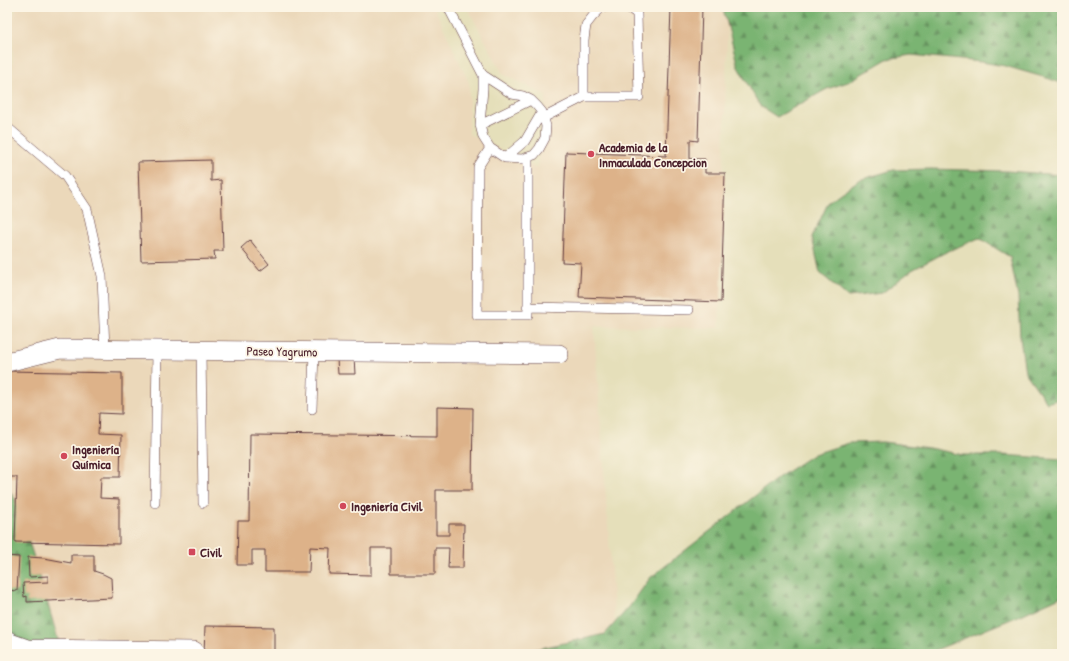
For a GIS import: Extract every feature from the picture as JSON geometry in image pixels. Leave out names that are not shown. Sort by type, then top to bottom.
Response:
[{"type":"street","name":"Paseo Yagrumo","points":[[7,362],[60,349],[559,354]]},
{"type":"street","points":[[7,640],[7,642],[28,649],[194,651]]},
{"type":"lane","points":[[448,7],[483,75],[480,125],[483,137],[490,148],[505,158],[522,159],[534,155],[545,138],[546,126],[543,115],[538,106],[523,96],[512,94],[483,75]]},
{"type":"lane","points":[[584,97],[584,40],[586,25],[601,8],[606,7]]},
{"type":"lane","points":[[505,158],[525,141],[543,115],[584,97],[639,97],[637,14],[626,7]]},
{"type":"lane","points":[[480,125],[531,100]]},
{"type":"lane","points":[[7,128],[65,176],[87,209],[102,276],[105,350]]},
{"type":"lane","points":[[490,148],[478,167],[477,315],[528,315],[528,157]]},
{"type":"lane","points":[[527,307],[689,310]]},
{"type":"lane","points":[[156,503],[157,350]]},
{"type":"lane","points":[[201,350],[203,504]]},
{"type":"lane","points":[[312,409],[314,352]]},
{"type":"shaded area","points":[[17,7],[434,7],[469,83],[469,134],[537,169],[546,95],[503,74],[467,7],[728,7],[719,328],[576,326],[594,327],[617,654],[7,654],[7,317],[11,315],[13,17]]},
{"type":"green space","points":[[722,7],[1062,7],[1062,84],[1005,66],[911,55],[887,59],[848,82],[827,89],[777,117],[760,106],[738,67]]},
{"type":"green space","points":[[931,169],[1007,171],[1062,175],[1062,398],[1047,403],[1025,372],[1020,338],[1018,297],[1010,257],[979,238],[946,252],[912,270],[882,293],[848,297],[820,273],[812,237],[829,201],[859,180],[893,170]]},
{"type":"green space","points":[[883,442],[929,448],[963,455],[1002,455],[1062,459],[1062,596],[1021,615],[926,654],[500,654],[527,651],[605,634],[630,606],[650,578],[779,477],[814,454],[849,443]]},
{"type":"green space","points":[[7,487],[15,499],[63,654],[7,654]]},
{"type":"building","name":"Academia de la Inmaculada Concepcion","points":[[671,7],[702,7],[698,141],[690,140],[690,159],[705,159],[705,173],[725,173],[721,302],[579,297],[581,263],[562,262],[566,152],[666,156]]},
{"type":"building","points":[[211,160],[211,181],[221,180],[223,251],[214,251],[215,259],[141,261],[138,162]]},
{"type":"building","points":[[250,240],[269,264],[260,271],[241,248]]},
{"type":"building","points":[[354,358],[355,374],[338,374],[337,359]]},
{"type":"building","name":"Ingeniería Química","points":[[7,371],[122,373],[122,414],[99,413],[98,434],[121,435],[120,477],[101,477],[100,498],[119,499],[119,544],[15,542],[17,477],[7,477]]},
{"type":"building","name":"Ingeniería Civil","points":[[437,407],[473,408],[472,490],[436,490],[436,535],[449,535],[449,524],[464,524],[463,568],[448,568],[449,548],[435,548],[435,574],[391,574],[391,548],[371,548],[371,575],[329,574],[330,548],[310,547],[309,572],[265,572],[265,550],[252,550],[252,565],[237,565],[238,521],[249,521],[250,434],[437,436]]},
{"type":"building","points":[[71,555],[94,555],[94,571],[111,578],[112,598],[27,602],[27,596],[24,597],[23,583],[48,582],[48,576],[29,577],[28,557],[44,558],[71,563]]},
{"type":"building","points":[[7,556],[19,557],[17,591],[7,590]]},
{"type":"building","points":[[205,626],[274,627],[274,654],[204,654]]},
{"type":"place","name":"Academia de la Inmaculada Concepcion","points":[[591,154]]},
{"type":"place","name":"Ingeniería Química","points":[[64,456]]},
{"type":"place","name":"Ingeniería Civil","points":[[343,506]]},
{"type":"place","name":"Civil","points":[[192,552]]}]
